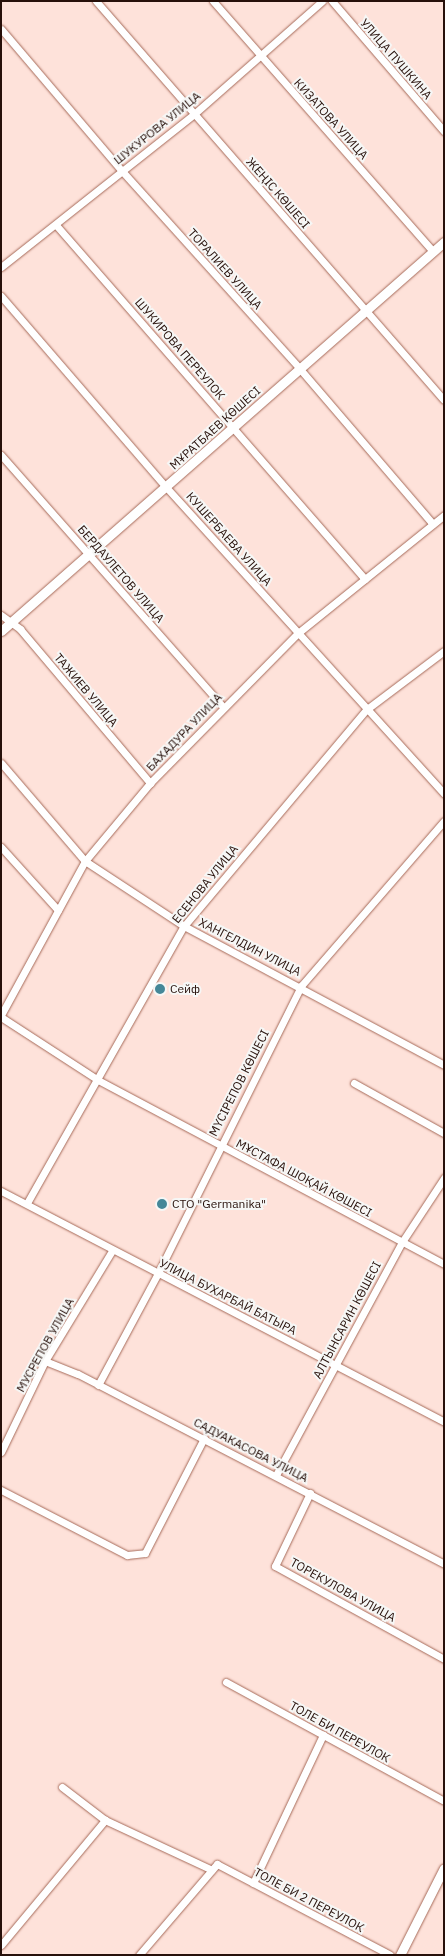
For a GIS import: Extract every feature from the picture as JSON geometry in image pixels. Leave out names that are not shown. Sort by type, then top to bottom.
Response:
[{"type":"street","name":"ЖЕҢІС КӨШЕСІ","points":[[96,1],[444,400]]},
{"type":"street","name":"КИЗАТОВА УЛИЦА","points":[[213,1],[433,251]]},
{"type":"street","name":"ШУКУРОВА УЛИЦА","points":[[1,267],[194,114],[322,1]]},
{"type":"street","name":"УЛИЦА ПУШКИНА","points":[[332,1],[444,131]]},
{"type":"street","name":"ТОРАЛИЕВ УЛИЦА","points":[[1,29],[122,171],[300,369],[434,524]]},
{"type":"street","name":"ШУКИРОВА ПЕРЕУЛОК","points":[[56,225],[365,579]]},
{"type":"street","name":"МҰРАТБАЕВ КӨШЕСІ","points":[[1,631],[444,242]]},
{"type":"street","name":"КУШЕРБАЕВА УЛИЦА","points":[[1,296],[166,487],[444,794]]},
{"type":"street","name":"БЕРДАУЛЕТОВ УЛИЦА","points":[[1,455],[223,707]]},
{"type":"street","name":"БАХАДУРА УЛИЦА","points":[[1,1016],[85,861],[150,783],[298,633],[444,515]]},
{"type":"street","name":"ТАЖИЕВ УЛИЦА","points":[[1,615],[12,622],[150,783]]},
{"type":"street","name":"ЕСЕНОВА УЛИЦА","points":[[27,1204],[184,926],[367,709],[444,650]]},
{"type":"street","name":"ХАНГЕЛДИН УЛИЦА","points":[[1,763],[85,861],[184,926],[301,986],[444,1065]]},
{"type":"street","name":"МҮСІРЕПОВ КӨШЕСІ","points":[[98,1384],[158,1273],[301,986],[444,820]]},
{"type":"street","points":[[1,847],[58,910]]},
{"type":"street","name":"МҰСТАФА ШОҚАЙ КӨШЕСІ","points":[[1,1016],[98,1080],[444,1264]]},
{"type":"street","points":[[354,1083],[444,1133]]},
{"type":"street","name":"АЛТЫНСАРИН КӨШЕСІ","points":[[276,1475],[402,1242],[444,1178]]},
{"type":"street","name":"УЛИЦА БУХАРБАЙ БАТЫРА","points":[[1,1191],[112,1251],[158,1273],[444,1422]]},
{"type":"street","name":"МУСРЕПОВ УЛИЦА","points":[[1,1452],[46,1362],[112,1251]]},
{"type":"street","name":"САДУАКАСОВА УЛИЦА","points":[[46,1362],[98,1384],[444,1564]]},
{"type":"street","points":[[1,1490],[127,1555],[144,1553],[204,1438]]},
{"type":"street","name":"ТОРЕКУЛОВА УЛИЦА","points":[[310,1493],[276,1566],[444,1659]]},
{"type":"street","name":"ТОЛЕ БИ ПЕРЕУЛОК","points":[[226,1682],[444,1801]]},
{"type":"street","points":[[252,1883],[324,1735]]},
{"type":"street","name":"ТОЛЕ БИ 2 ПЕРЕУЛОК","points":[[62,1786],[105,1820],[252,1883],[390,1955]]},
{"type":"street","points":[[1,1945],[105,1820]]},
{"type":"street","points":[[139,1955],[215,1867]]},
{"type":"street","points":[[400,1955],[444,1868]]},
{"type":"place","name":"Сейф","points":[[160,989]]},
{"type":"place","name":"СТО \"Germanika\"","points":[[162,1204]]}]
